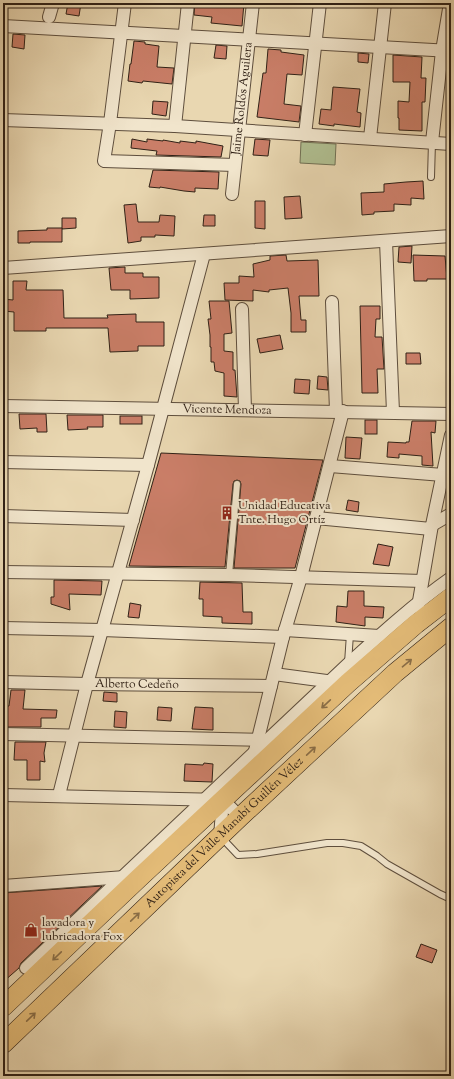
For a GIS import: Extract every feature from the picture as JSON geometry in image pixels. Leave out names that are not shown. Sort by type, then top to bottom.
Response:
[{"type":"main road","name":"Autopista del Valle Manabí Guillén Vélez","points":[[7,1001],[131,878],[214,799],[416,624],[451,597]]},
{"type":"main road","name":"Autopista del Valle Manabí Guillén Vélez","points":[[3,1044],[240,817],[395,673],[451,628]]},
{"type":"street","points":[[49,17],[53,3]]},
{"type":"street","points":[[124,3],[104,161],[235,165]]},
{"type":"street","points":[[175,126],[188,3]]},
{"type":"street","name":"Jaime Roldós Aguilera","points":[[232,194],[253,3]]},
{"type":"street","points":[[306,135],[320,3]]},
{"type":"street","points":[[370,138],[385,3]]},
{"type":"street","points":[[432,142],[447,51],[450,3]]},
{"type":"street","points":[[3,26],[447,51]]},
{"type":"street","points":[[3,120],[175,126],[451,144]]},
{"type":"street","points":[[3,268],[451,236]]},
{"type":"street","points":[[386,241],[393,412]]},
{"type":"street","points":[[60,796],[87,684],[148,465],[204,254]]},
{"type":"street","points":[[260,744],[272,680],[330,466],[340,411],[332,302]]},
{"type":"street","points":[[242,309],[245,410]]},
{"type":"street","name":"Vicente Mendoza","points":[[3,406],[451,414]]},
{"type":"street","points":[[416,624],[432,527],[451,435]]},
{"type":"street","points":[[3,462],[148,465]]},
{"type":"street","points":[[330,466],[443,475]]},
{"type":"street","points":[[316,518],[432,527],[451,514]]},
{"type":"street","points":[[3,516],[133,520]]},
{"type":"street","points":[[3,572],[301,577],[422,581]]},
{"type":"street","points":[[220,836],[214,799],[260,744],[379,636],[419,602],[451,578]]},
{"type":"street","points":[[3,628],[350,634],[379,636]]},
{"type":"street","name":"Alberto Cedeño","points":[[3,682],[87,684],[272,680],[348,683]]},
{"type":"street","points":[[3,734],[260,744]]},
{"type":"street","points":[[3,795],[214,799],[240,817]]},
{"type":"street","points":[[3,886],[131,878]]},
{"type":"street","points":[[26,968],[131,878]]},
{"type":"lane","points":[[431,176],[432,142]]},
{"type":"lane","points":[[229,576],[237,484]]},
{"type":"lane","points":[[348,664],[350,634]]},
{"type":"lane","points":[[220,836],[238,855],[258,854],[327,843],[342,843],[361,846],[377,856],[386,864],[451,899]]},
{"type":"green space","points":[[301,142],[336,144],[335,165],[300,163]]},
{"type":"building","points":[[68,3],[81,3],[79,16],[66,14]]},
{"type":"building","points":[[195,3],[244,3],[242,26],[211,23],[212,17],[194,15]]},
{"type":"building","points":[[13,34],[25,35],[24,49],[12,47]]},
{"type":"building","points":[[134,41],[159,46],[157,67],[174,68],[172,84],[128,81]]},
{"type":"building","points":[[216,45],[227,46],[226,59],[214,58]]},
{"type":"building","points":[[268,49],[304,55],[302,75],[287,74],[284,104],[301,106],[299,122],[257,117],[263,73],[266,73]]},
{"type":"building","points":[[358,53],[369,54],[368,63],[358,62]]},
{"type":"building","points":[[393,55],[422,57],[421,78],[426,78],[425,102],[422,102],[422,131],[399,130],[398,101],[409,102],[410,82],[393,82]]},
{"type":"building","points":[[333,87],[360,89],[357,112],[361,113],[360,127],[319,124],[321,109],[331,110]]},
{"type":"building","points":[[153,101],[168,102],[166,116],[152,114]]},
{"type":"building","points":[[132,139],[147,142],[147,139],[180,143],[180,141],[196,143],[196,141],[223,146],[221,157],[156,155],[157,151],[131,148]]},
{"type":"building","points":[[255,139],[270,140],[268,156],[253,155]]},
{"type":"building","points":[[153,170],[219,172],[218,189],[195,188],[195,192],[149,187]]},
{"type":"building","points":[[423,181],[424,199],[411,198],[411,205],[394,204],[394,211],[374,212],[374,214],[362,215],[361,193],[384,192],[384,184]]},
{"type":"building","points":[[300,196],[302,218],[285,219],[284,197]]},
{"type":"building","points":[[255,201],[265,201],[265,229],[255,228]]},
{"type":"building","points":[[136,204],[138,222],[159,222],[160,215],[175,216],[174,236],[155,235],[155,237],[141,237],[141,241],[128,243],[124,205]]},
{"type":"building","points":[[204,215],[215,215],[215,226],[203,226]]},
{"type":"building","points":[[62,218],[76,218],[76,228],[62,229]]},
{"type":"building","points":[[47,228],[62,228],[62,242],[18,243],[18,231],[47,230]]},
{"type":"building","points":[[412,246],[411,263],[398,262],[399,247]]},
{"type":"building","points":[[286,255],[287,261],[318,260],[319,296],[299,296],[301,320],[306,320],[306,332],[291,332],[291,313],[288,288],[269,290],[269,292],[253,290],[253,301],[225,300],[224,283],[239,283],[239,276],[254,277],[253,264],[270,260],[270,256]]},
{"type":"building","points":[[413,255],[445,256],[447,279],[427,279],[427,281],[414,281]]},
{"type":"building","points":[[125,267],[125,273],[143,273],[143,277],[159,277],[159,298],[130,299],[130,290],[111,290],[109,268]]},
{"type":"building","points":[[13,281],[27,281],[26,290],[63,290],[64,318],[108,318],[107,315],[136,314],[136,322],[164,322],[164,346],[138,346],[138,351],[110,352],[108,328],[46,328],[46,331],[14,331],[14,312],[3,311],[3,299],[13,300]]},
{"type":"building","points":[[209,301],[229,301],[232,333],[224,334],[224,351],[233,352],[233,370],[235,370],[237,397],[224,396],[224,373],[215,371],[214,362],[211,362],[208,319],[211,319]]},
{"type":"building","points":[[360,306],[380,306],[380,319],[376,319],[375,337],[382,337],[384,369],[377,369],[378,393],[362,393]]},
{"type":"building","points":[[280,335],[283,349],[260,353],[257,339]]},
{"type":"building","points":[[406,353],[420,353],[421,364],[406,364]]},
{"type":"building","points":[[318,376],[327,377],[328,390],[317,389]]},
{"type":"building","points":[[295,379],[310,380],[309,394],[294,393]]},
{"type":"building","points":[[19,414],[46,414],[47,432],[37,432],[37,428],[20,429]]},
{"type":"building","points":[[67,415],[103,415],[103,427],[87,427],[88,429],[68,430]]},
{"type":"building","points":[[120,416],[142,416],[142,424],[120,424]]},
{"type":"building","points":[[365,420],[377,420],[377,434],[365,434]]},
{"type":"building","points":[[412,421],[436,421],[435,433],[431,432],[433,466],[422,465],[422,456],[399,454],[399,458],[387,457],[388,442],[409,442]]},
{"type":"building","points":[[346,437],[362,438],[360,459],[345,458]]},
{"type":"building","name":"Unidad Educativa Tnte. Hugo Ortíz","points":[[161,453],[323,460],[295,568],[234,568],[241,484],[240,481],[237,480],[234,481],[233,484],[225,567],[129,566]]},
{"type":"building","points":[[348,500],[359,502],[358,512],[346,510]]},
{"type":"building","points":[[378,544],[393,547],[389,566],[373,564]]},
{"type":"building","points":[[54,580],[102,581],[101,595],[69,594],[70,610],[51,604],[51,597],[54,597]]},
{"type":"building","points":[[200,582],[242,583],[243,612],[252,612],[252,624],[222,623],[222,617],[203,616],[203,599],[199,599]]},
{"type":"building","points":[[348,591],[364,591],[364,606],[384,607],[383,618],[365,617],[365,626],[336,622],[337,606],[347,607]]},
{"type":"building","points":[[130,603],[141,605],[139,618],[128,617]]},
{"type":"building","points":[[11,690],[25,690],[23,709],[57,710],[56,718],[41,718],[41,727],[5,727],[6,706],[9,706]]},
{"type":"building","points":[[104,692],[117,693],[117,702],[103,701]]},
{"type":"building","points":[[158,707],[172,708],[171,721],[157,720]]},
{"type":"building","points":[[195,707],[213,708],[213,730],[192,729]]},
{"type":"building","points":[[115,711],[127,712],[126,728],[114,727]]},
{"type":"building","points":[[15,742],[46,742],[44,753],[45,762],[40,761],[40,780],[27,780],[27,760],[14,760]]},
{"type":"building","points":[[204,763],[213,764],[212,782],[184,781],[185,764],[203,765]]},
{"type":"building","name":"lavadora y lubricadora Fox","points":[[102,886],[21,963],[19,968],[3,982],[3,893]]},
{"type":"building","points":[[421,944],[437,950],[432,963],[416,957]]},
{"type":"place","name":"Unidad Educativa Tnte. Hugo Ortíz","points":[[227,513]]},
{"type":"place","name":"lavadora y lubricadora Fox","points":[[31,930]]}]
